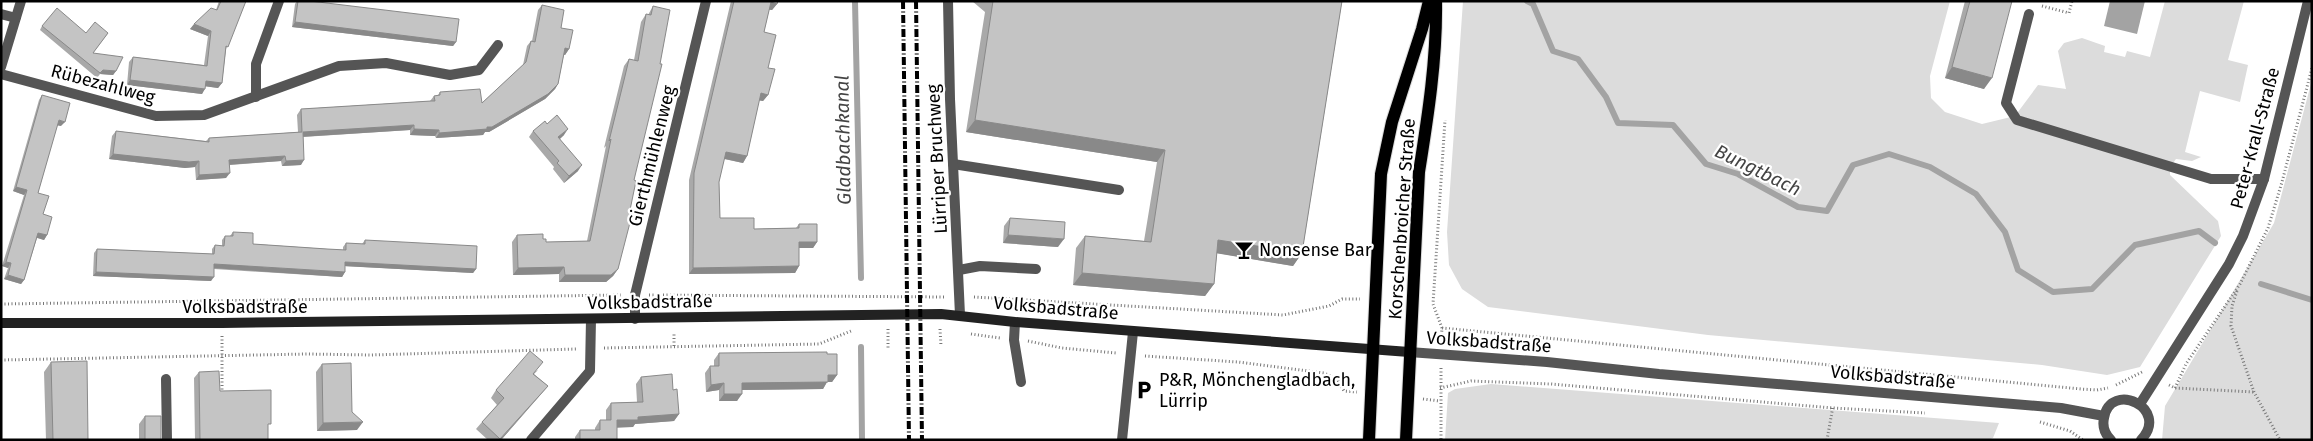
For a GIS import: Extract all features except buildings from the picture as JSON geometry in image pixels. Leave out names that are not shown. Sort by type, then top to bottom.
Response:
[{"type":"main road","name":"Korschenbroicher Straße","points":[[1369,440],[1369,393],[1381,174],[1392,122],[1429,1]]},
{"type":"main road","name":"Korschenbroicher Straße","points":[[1406,440],[1419,172],[1426,134],[1436,27],[1436,1]]},
{"type":"main road","name":"Volksbadstraße","points":[[1,323],[222,323],[635,319],[863,314],[960,315],[1133,332],[1410,352]]},
{"type":"street","points":[[1,67],[21,1]]},
{"type":"street","points":[[256,97],[256,64],[278,1]]},
{"type":"street","name":"Gierthmühlenweg","points":[[635,319],[635,295],[706,1]]},
{"type":"street","name":"Lürriper Bruchweg","points":[[948,1],[960,315]]},
{"type":"street","name":"Peter-Krall-Straße","points":[[2140,404],[2230,264],[2246,229],[2264,179],[2308,1]]},
{"type":"street","points":[[1,14],[16,18]]},
{"type":"street","points":[[2029,14],[2006,103],[2017,120],[2211,178],[2264,179]]},
{"type":"street","name":"Rübezahlweg","points":[[1,74],[156,116],[204,115],[339,66],[386,63],[450,75],[479,70],[498,45]]},
{"type":"street","points":[[953,164],[1119,190]]},
{"type":"street","points":[[959,270],[980,266],[1036,269]]},
{"type":"street","points":[[531,440],[590,371],[592,319]]},
{"type":"street","points":[[1016,322],[1014,340],[1021,382]]},
{"type":"street","points":[[1122,440],[1133,332]]},
{"type":"street","name":"Volksbadstraße","points":[[1410,352],[1548,362],[1659,374],[2061,408],[2104,416]]},
{"type":"street","points":[[166,379],[167,440]]},
{"type":"street","points":[[2111,440],[2105,432],[2104,416],[2110,407],[2119,401],[2130,400],[2140,404],[2146,410],[2149,419],[2147,432],[2141,440]]},
{"type":"path","points":[[2029,14],[2032,4],[2069,13],[2072,1]]},
{"type":"path","points":[[1445,117],[1433,304],[1442,328],[2097,390],[2114,386],[2142,370],[2156,380],[2175,388],[2254,392]]},
{"type":"path","points":[[1,304],[635,295],[960,297],[1282,315],[1329,306],[1342,299],[1374,299]]},
{"type":"path","points":[[1412,302],[1433,304]]},
{"type":"path","points":[[2232,306],[2231,326],[2254,392],[2280,440]]},
{"type":"path","points":[[222,323],[222,403]]},
{"type":"path","points":[[931,328],[948,330]]},
{"type":"path","points":[[940,328],[941,346]]},
{"type":"path","points":[[1,360],[371,355],[590,348],[819,344],[856,329]]},
{"type":"path","points":[[880,329],[897,329]]},
{"type":"path","points":[[888,330],[888,348]]},
{"type":"path","points":[[964,333],[1130,355],[1238,362],[1324,373],[1337,379],[1344,391],[1369,393]]},
{"type":"path","points":[[1441,440],[1440,388],[1471,381],[1551,384],[1833,408],[1931,414]]},
{"type":"path","points":[[1828,440],[1835,388]]},
{"type":"path","points":[[1407,398],[1440,401]]},
{"type":"path","points":[[2037,422],[2070,431],[2083,440]]},
{"type":"shaded area","points":[[1463,1],[1950,1],[1930,76],[1931,98],[1945,112],[1982,124],[2015,116],[2038,85],[2066,89],[2058,51],[2064,43],[2082,38],[2105,46],[2104,52],[2125,57],[2127,51],[2150,57],[2165,1],[2244,1],[2228,60],[2248,65],[2240,102],[2200,91],[2185,152],[2201,157],[2192,161],[2176,159],[2170,167],[2170,175],[2218,221],[2221,236],[2140,367],[2107,375],[2042,365],[1708,335],[1488,307],[1462,289],[1449,265],[1447,232]]},
{"type":"shaded area","points":[[2110,1],[2145,1],[2137,34],[2104,26]]},
{"type":"shaded area","points":[[2312,80],[2312,440],[2162,440],[2165,406],[2274,223]]},
{"type":"shaded area","points":[[1491,384],[1999,423],[1993,438],[1988,440],[1445,440],[1448,393],[1455,389]]},
{"type":"waterway","name":"Gladbachkanal","points":[[855,1],[861,278]]},
{"type":"waterway","name":"Bungtbach","points":[[1527,1],[1533,4],[1553,51],[1578,59],[1606,97],[1618,123],[1673,125],[1706,164],[1738,174],[1798,207],[1827,211],[1853,165],[1889,154],[1930,167],[1976,194],[2005,232],[2018,270],[2053,292],[2092,289],[2135,245],[2199,231],[2215,243]]},
{"type":"waterway","name":"Bungtbach","points":[[2261,284],[2312,300]]},
{"type":"waterway","name":"Gladbachkanal","points":[[861,347],[862,440]]},
{"type":"railway","points":[[903,1],[909,440]]},
{"type":"railway","points":[[916,1],[922,440]]},
{"type":"place","name":"Nonsense Bar","points":[[1244,250]]},
{"type":"place","name":"P&R, Mönchengladbach, Lürrip","points":[[1144,390]]}]
